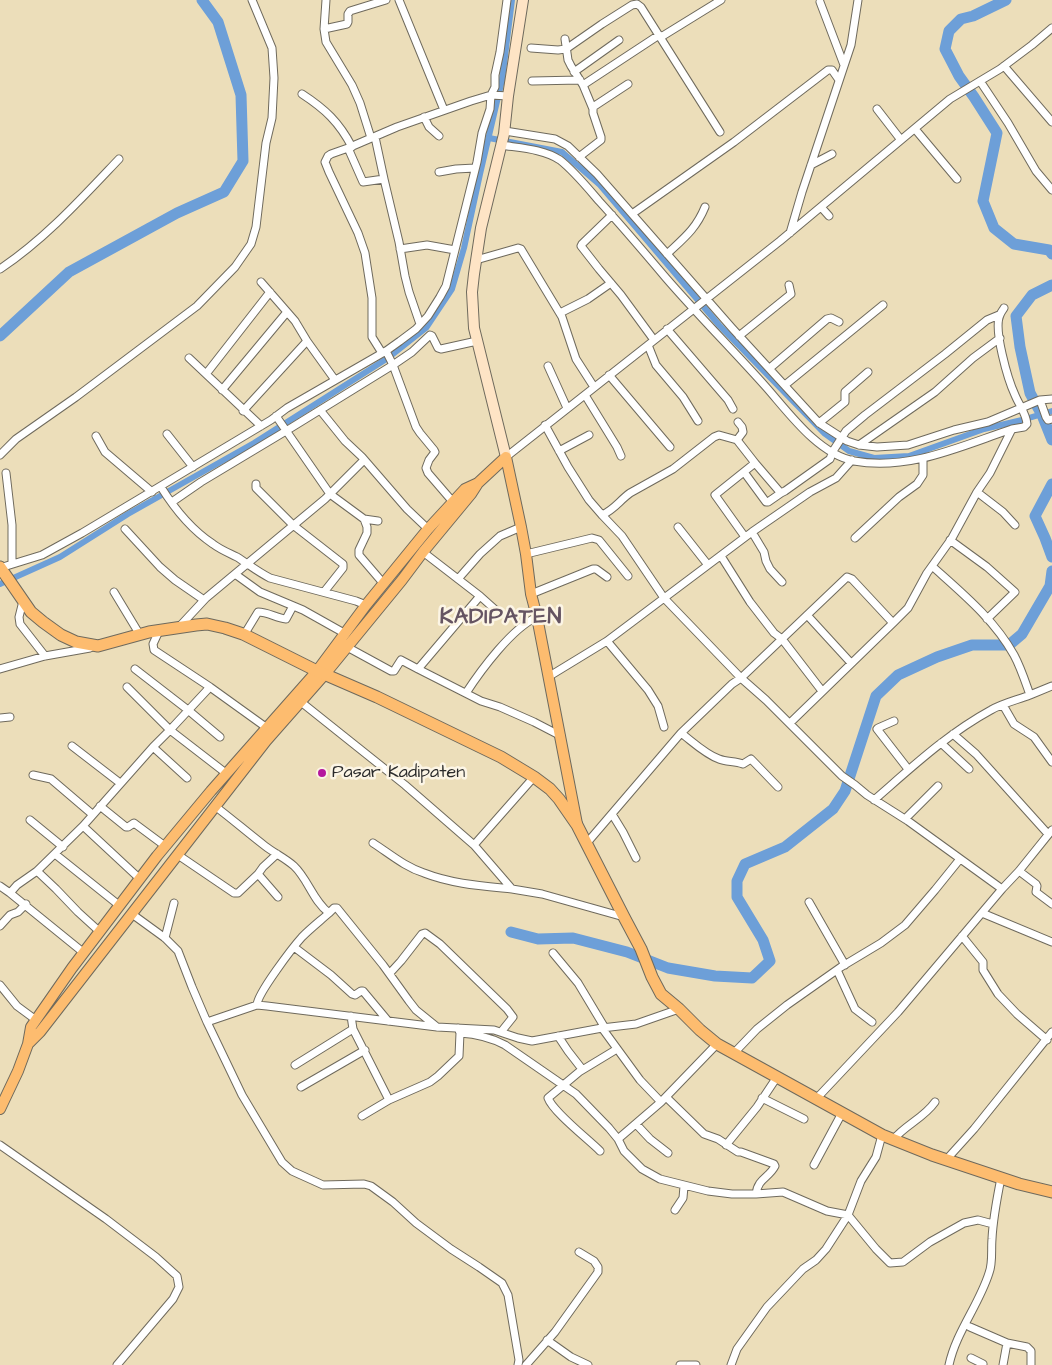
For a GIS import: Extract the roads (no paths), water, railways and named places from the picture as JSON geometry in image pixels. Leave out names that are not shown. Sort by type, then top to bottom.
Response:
[{"type":"highway","points":[[1,570],[31,612],[61,635],[76,642],[98,646],[159,631],[207,624],[225,628],[244,635],[501,758],[534,777],[560,799],[577,825],[642,949],[652,977],[661,994],[700,1030],[718,1044],[887,1137],[946,1160],[1052,1192]]},
{"type":"main road","points":[[523,0],[505,96],[503,138],[481,228],[476,260],[472,292],[474,328],[521,527],[531,594],[561,736],[577,825]]},
{"type":"main road","points":[[0,1109],[18,1071],[28,1044],[31,1026],[72,968],[157,856],[268,728],[347,647],[478,483],[506,457]]},
{"type":"main road","points":[[28,1044],[40,1032],[266,741],[300,702],[321,672],[344,633],[383,583],[428,529],[465,489],[478,483]]},
{"type":"main road","points":[[157,856],[169,866]]},
{"type":"main road","points":[[123,901],[135,910]]},
{"type":"main road","points":[[72,968],[82,976]]},
{"type":"street","points":[[0,455],[16,439],[76,397],[197,306],[235,267],[251,244],[256,227],[266,143],[272,118],[274,78],[272,48],[252,0]]},
{"type":"street","points":[[326,0],[324,29],[326,42],[345,72],[360,102],[373,138],[400,249],[408,292],[420,324]]},
{"type":"street","points":[[324,29],[347,24],[350,11],[386,0]]},
{"type":"street","points":[[399,0],[444,110]]},
{"type":"street","points":[[1,570],[12,564],[42,555],[161,488],[192,467],[277,417],[287,408],[385,353],[428,316],[446,286],[455,250],[482,133],[493,95],[507,0]]},
{"type":"street","points":[[532,81],[582,82],[721,0]]},
{"type":"street","points":[[790,233],[851,45],[858,0]]},
{"type":"street","points":[[820,2],[844,66]]},
{"type":"street","points":[[531,48],[566,49],[602,24],[636,4],[641,7],[720,132]]},
{"type":"street","points":[[506,457],[790,233],[950,100],[1004,66],[1052,28]]},
{"type":"street","points":[[1044,35],[1052,39]]},
{"type":"street","points":[[565,39],[568,60],[582,82],[593,109],[601,137],[600,140],[579,157]]},
{"type":"street","points":[[574,72],[619,40]]},
{"type":"street","points":[[1004,66],[1052,122]]},
{"type":"street","points":[[632,214],[734,142],[828,70],[832,70],[839,80]]},
{"type":"street","points":[[977,82],[1008,123],[1036,171],[1052,190]]},
{"type":"street","points":[[593,109],[595,105],[628,84]]},
{"type":"street","points":[[302,94],[331,116],[345,133],[363,182],[384,179]]},
{"type":"street","points":[[453,502],[428,473],[426,468],[435,452],[416,426],[392,364],[372,337],[372,298],[365,253],[358,233],[325,162],[331,154],[424,117],[493,95],[505,96]]},
{"type":"street","points":[[877,109],[901,140]]},
{"type":"street","points":[[424,117],[427,124],[439,136]]},
{"type":"street","points":[[915,129],[957,179]]},
{"type":"street","points":[[503,138],[555,139],[568,146],[597,174],[706,300],[784,385],[820,423],[841,439],[859,445],[877,447],[908,445],[954,430],[988,422],[1052,399]]},
{"type":"street","points":[[503,138],[550,154],[560,160],[612,215],[799,424],[818,442],[833,452],[852,460],[867,463],[884,463],[923,459],[1012,429],[1024,427],[1027,422],[1024,408],[1015,396],[1005,369],[998,325],[999,316],[1004,308]]},
{"type":"street","points":[[811,165],[832,154]]},
{"type":"street","points":[[0,269],[20,256],[43,236],[119,159]]},
{"type":"street","points":[[439,172],[475,168]]},
{"type":"street","points":[[667,254],[692,230],[705,207]]},
{"type":"street","points":[[821,207],[829,216]]},
{"type":"street","points":[[612,215],[581,246],[599,270],[611,282],[651,343],[656,365],[683,397],[698,421]]},
{"type":"street","points":[[400,249],[424,245],[455,250]]},
{"type":"street","points":[[476,260],[518,248],[521,249],[560,313],[576,359],[594,387]]},
{"type":"street","points":[[261,282],[287,312],[335,380]]},
{"type":"street","points":[[560,313],[588,299],[611,282]]},
{"type":"street","points":[[739,336],[791,294],[789,285]]},
{"type":"street","points":[[206,374],[270,292]]},
{"type":"street","points":[[784,385],[882,305]]},
{"type":"street","points":[[222,390],[287,312]]},
{"type":"street","points":[[744,472],[766,502],[768,502],[830,458],[846,431],[865,415],[987,320],[999,316]]},
{"type":"street","points":[[770,368],[827,319],[831,318],[839,322]]},
{"type":"street","points":[[667,329],[728,400],[733,409]]},
{"type":"street","points":[[172,502],[201,482],[412,352],[431,335],[438,348],[441,349],[477,341]]},
{"type":"street","points":[[859,445],[935,392],[973,358],[1000,338]]},
{"type":"street","points":[[243,411],[307,341]]},
{"type":"street","points":[[189,358],[261,426]]},
{"type":"street","points":[[548,366],[567,408]]},
{"type":"street","points":[[820,423],[845,402],[845,392],[868,372]]},
{"type":"street","points":[[609,375],[670,447]]},
{"type":"street","points":[[584,395],[622,456]]},
{"type":"street","points":[[1040,403],[1049,418]]},
{"type":"street","points":[[320,410],[345,441],[407,509],[428,529]]},
{"type":"street","points":[[277,417],[330,494],[364,519],[378,521]]},
{"type":"street","points":[[738,422],[743,432],[738,440]]},
{"type":"street","points":[[546,425],[568,467],[589,500],[622,536],[664,598],[741,678],[790,723],[842,776],[1002,889]]},
{"type":"street","points":[[790,723],[908,608],[990,473],[1012,429]]},
{"type":"street","points":[[167,434],[192,467]]},
{"type":"street","points":[[602,515],[615,508],[630,493],[673,469],[719,434],[738,440],[781,493]]},
{"type":"street","points":[[559,451],[589,435]]},
{"type":"street","points":[[96,436],[105,452],[152,492]]},
{"type":"street","points":[[855,538],[899,497],[917,484],[923,475],[923,459]]},
{"type":"street","points":[[179,628],[204,600],[330,494],[364,460]]},
{"type":"street","points":[[548,677],[607,641],[752,532],[810,492],[836,478],[852,460]]},
{"type":"street","points":[[745,537],[715,495],[755,463]]},
{"type":"street","points":[[6,473],[12,525],[12,564]]},
{"type":"street","points":[[256,484],[256,488],[293,525],[343,564],[343,568],[324,592]]},
{"type":"street","points":[[161,488],[199,534],[220,549],[270,578],[366,605]]},
{"type":"street","points":[[977,492],[1003,512],[1015,525]]},
{"type":"street","points":[[364,519],[367,533],[359,550],[359,555],[383,583]]},
{"type":"street","points":[[458,579],[480,554],[500,536],[521,527]]},
{"type":"street","points":[[678,527],[708,566]]},
{"type":"street","points":[[125,530],[175,580],[204,600]]},
{"type":"street","points":[[752,532],[764,552],[770,569],[782,582]]},
{"type":"street","points":[[526,554],[592,538],[599,540],[628,576]]},
{"type":"street","points":[[950,540],[987,567],[1014,592],[987,619]]},
{"type":"street","points":[[423,552],[499,613]]},
{"type":"street","points":[[720,556],[754,607],[776,635],[782,639],[822,691]]},
{"type":"street","points":[[932,566],[969,600],[1003,637],[1024,677],[1030,694]]},
{"type":"street","points":[[531,594],[593,568],[607,577]]},
{"type":"street","points":[[235,574],[260,592],[303,610],[344,633]]},
{"type":"street","points":[[586,844],[681,733],[847,577],[852,579],[892,623]]},
{"type":"street","points":[[114,592],[140,635]]},
{"type":"street","points":[[418,669],[480,596]]},
{"type":"street","points":[[20,597],[20,624],[45,656]]},
{"type":"street","points":[[244,635],[258,612],[286,619],[294,606]]},
{"type":"street","points":[[807,614],[851,663]]},
{"type":"street","points":[[466,693],[482,669],[498,651],[516,632],[531,619],[537,617]]},
{"type":"street","points":[[159,631],[153,644],[154,650],[268,728]]},
{"type":"street","points":[[607,641],[648,690],[658,706],[664,727]]},
{"type":"street","points":[[0,669],[45,656],[98,646]]},
{"type":"street","points":[[347,647],[391,671],[394,671],[401,660],[481,701],[500,707],[561,736]]},
{"type":"street","points":[[135,669],[188,710],[220,738]]},
{"type":"street","points":[[874,800],[941,743],[992,709],[1052,686]]},
{"type":"street","points":[[127,687],[170,730],[227,774]]},
{"type":"street","points":[[10,893],[63,847],[210,687]]},
{"type":"street","points":[[300,702],[405,785],[474,845],[512,889]]},
{"type":"street","points":[[1003,705],[1014,724],[1034,737],[1052,762]]},
{"type":"street","points":[[0,718],[10,717]]},
{"type":"street","points":[[894,721],[877,730],[908,770]]},
{"type":"street","points":[[681,733],[703,750],[719,759],[736,761],[743,764],[751,760],[778,788]]},
{"type":"street","points":[[817,1098],[898,1012],[1002,889],[1020,871],[1050,832],[976,754],[953,734]]},
{"type":"street","points":[[941,743],[969,769]]},
{"type":"street","points":[[72,746],[120,783]]},
{"type":"street","points":[[153,747],[187,778]]},
{"type":"street","points":[[33,775],[51,779],[92,814]]},
{"type":"street","points":[[474,845],[534,777]]},
{"type":"street","points":[[905,819],[938,786]]},
{"type":"street","points":[[100,806],[126,827],[134,823],[165,846]]},
{"type":"street","points":[[216,806],[293,865],[329,913]]},
{"type":"street","points":[[612,814],[636,858]]},
{"type":"street","points":[[30,820],[63,847]]},
{"type":"street","points":[[83,826],[140,879]]},
{"type":"street","points":[[374,843],[407,866],[423,873],[452,881],[542,894],[624,917]]},
{"type":"street","points":[[55,854],[123,901]]},
{"type":"street","points":[[178,855],[234,893],[238,893],[277,854]]},
{"type":"street","points":[[734,1053],[757,1028],[772,1016],[905,925],[960,859]]},
{"type":"street","points":[[37,871],[100,932]]},
{"type":"street","points":[[1020,871],[1036,884],[1036,892],[1052,904]]},
{"type":"street","points":[[258,874],[278,897]]},
{"type":"street","points":[[0,886],[26,904],[84,953]]},
{"type":"street","points":[[809,902],[845,965]]},
{"type":"street","points":[[0,926],[10,915],[18,912],[26,904]]},
{"type":"street","points":[[165,938],[174,904]]},
{"type":"street","points":[[257,1005],[266,985],[302,937],[334,908],[337,908],[416,1010],[437,1027]]},
{"type":"street","points":[[135,910],[180,955],[192,987],[210,1021],[242,1095],[282,1162],[308,1179],[323,1185],[364,1184],[371,1186],[451,1250],[502,1283],[508,1295],[521,1365]]},
{"type":"street","points":[[982,913],[1052,942]]},
{"type":"street","points":[[390,974],[422,934],[425,933],[440,944],[513,1017],[501,1032]]},
{"type":"street","points":[[962,936],[983,962],[983,970],[998,994],[1046,1040]]},
{"type":"street","points":[[294,947],[352,994],[355,995],[363,991],[388,1021]]},
{"type":"street","points":[[553,953],[578,983],[603,1028],[640,1080],[704,1134],[718,1139],[738,1152],[774,1164],[773,1170],[758,1184],[756,1194]]},
{"type":"street","points":[[837,970],[855,1009],[872,1022]]},
{"type":"street","points":[[0,985],[17,1006],[36,1020]]},
{"type":"street","points":[[210,1021],[257,1005],[459,1030],[486,1038],[505,1045],[576,1094],[618,1139],[624,1151],[642,1169],[660,1179],[708,1191],[732,1194],[783,1192],[827,1211],[848,1215],[890,1263],[903,1262],[930,1242],[964,1223],[978,1220],[993,1224]]},
{"type":"street","points":[[459,1030],[481,1029],[501,1032],[532,1041],[636,1024],[679,1009]]},
{"type":"street","points":[[351,1016],[353,1029],[389,1100]]},
{"type":"street","points":[[295,1065],[353,1029]]},
{"type":"street","points":[[481,1029],[486,1038]]},
{"type":"street","points":[[362,1116],[389,1100],[430,1082],[455,1061],[460,1055],[459,1030]]},
{"type":"street","points":[[946,1160],[974,1129],[1052,1032]]},
{"type":"street","points":[[558,1036],[582,1069]]},
{"type":"street","points":[[618,1139],[664,1100],[718,1044]]},
{"type":"street","points":[[600,1151],[559,1113],[548,1100],[548,1097],[582,1069],[617,1049]]},
{"type":"street","points":[[301,1087],[365,1050]]},
{"type":"street","points":[[726,1145],[777,1076]]},
{"type":"street","points":[[762,1098],[804,1119]]},
{"type":"street","points":[[731,1365],[737,1349],[767,1307],[803,1269],[816,1260],[826,1249],[848,1215],[861,1181],[887,1137],[900,1131],[929,1110],[935,1102]]},
{"type":"street","points":[[814,1165],[842,1113]]},
{"type":"street","points":[[636,1124],[650,1139],[668,1153]]},
{"type":"street","points":[[0,1145],[106,1219],[156,1257],[177,1276],[179,1286],[174,1299],[117,1365]]},
{"type":"street","points":[[949,1365],[951,1354],[990,1271],[994,1211],[1001,1178]]},
{"type":"street","points":[[675,1210],[683,1198],[684,1186]]},
{"type":"street","points":[[521,1365],[547,1340],[598,1272],[598,1267],[594,1261],[579,1252]]},
{"type":"street","points":[[970,1327],[1008,1343],[1027,1347],[1031,1351],[1031,1365]]},
{"type":"street","points":[[547,1340],[570,1357],[588,1365]]},
{"type":"street","points":[[1003,1365],[1008,1343]]},
{"type":"street","points":[[970,1358],[984,1365]]},
{"type":"street","points":[[680,1365],[696,1365]]},
{"type":"waterway","points":[[0,336],[69,272],[177,213],[224,192],[243,161],[241,95],[218,22],[202,0]]},
{"type":"waterway","points":[[0,584],[60,557],[128,514],[254,443],[388,358],[426,328],[452,289],[464,248],[502,80],[512,0]]},
{"type":"waterway","points":[[1006,0],[973,16],[961,19],[949,31],[945,49],[959,76],[997,133],[983,201],[994,228],[1014,244],[1049,250],[1052,254]]},
{"type":"waterway","points":[[489,138],[562,152],[600,185],[719,325],[824,433],[849,451],[874,458],[909,456],[984,429],[1052,411]]},
{"type":"waterway","points":[[1052,285],[1032,295],[1016,316],[1020,347],[1030,393],[1042,415],[1052,440]]},
{"type":"waterway","points":[[1052,484],[1035,516],[1052,557]]},
{"type":"waterway","points":[[511,932],[538,939],[573,938],[627,952],[668,968],[715,976],[752,978],[770,961],[763,940],[737,897],[737,881],[745,864],[785,847],[833,809],[845,791],[876,696],[898,675],[937,657],[972,645],[1009,645],[1022,634],[1050,586],[1052,571]]},
{"type":"place","name":"Pasar Kadipaten","points":[[322,773]]},
{"type":"district","name":"KADIPATEN","points":[[501,618]]}]
